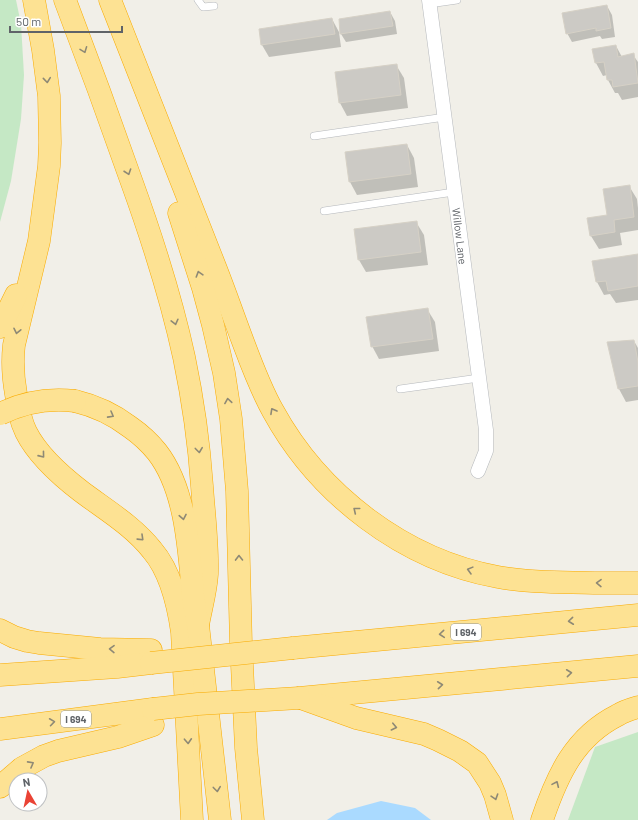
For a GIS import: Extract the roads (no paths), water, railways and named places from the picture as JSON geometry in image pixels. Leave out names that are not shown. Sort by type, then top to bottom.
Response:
[{"type":"highway","points":[[34,0],[49,96],[50,143],[39,241],[14,345],[13,378],[18,408],[27,433],[38,451],[45,459],[68,480],[140,536],[153,551],[168,578],[176,601],[182,632],[192,820]]},
{"type":"highway","points":[[65,0],[143,213],[166,287],[184,356],[199,454],[206,548],[207,574],[198,625]]},
{"type":"highway","points":[[110,0],[257,377],[272,411],[302,456],[315,472],[346,502],[370,521],[408,545],[448,563],[496,576],[532,581],[559,583],[638,583]]},
{"type":"highway","points":[[110,0],[197,267],[219,349],[234,443],[238,497],[241,644],[246,748],[254,820]]},
{"type":"highway","points":[[0,327],[13,301],[33,242],[46,184]]},
{"type":"highway","points":[[0,414],[32,402],[54,400],[75,401],[87,404],[112,414],[121,420],[149,443],[163,461],[176,492],[184,519],[190,557],[193,597],[198,625],[220,820]]},
{"type":"highway","points":[[240,597],[254,740],[268,820]]},
{"type":"highway","name":"I 694","points":[[0,675],[109,667],[151,657],[293,648],[638,615]]},
{"type":"highway","points":[[0,630],[14,637],[39,643],[100,649],[151,657]]},
{"type":"highway","name":"I 694","points":[[0,729],[153,717],[198,704],[299,698],[638,666]]},
{"type":"highway","points":[[299,698],[356,718],[424,734],[460,751],[476,763],[490,783],[502,820]]},
{"type":"highway","points":[[542,820],[562,771],[578,746],[588,735],[603,723],[619,714],[638,707]]},
{"type":"highway","points":[[0,787],[22,768],[44,756],[58,750],[118,737],[153,717]]},
{"type":"street","name":"Willow Lane","points":[[429,2],[486,430],[486,451],[478,471]]},
{"type":"lane","points":[[198,0],[203,7],[214,6]]},
{"type":"lane","points":[[429,2],[457,0]]},
{"type":"lane","points":[[314,136],[445,117]]},
{"type":"lane","points":[[324,211],[454,192]]},
{"type":"lane","points":[[400,389],[479,378]]},
{"type":"water","points":[[381,801],[415,808],[431,820],[327,820],[337,813]]}]
